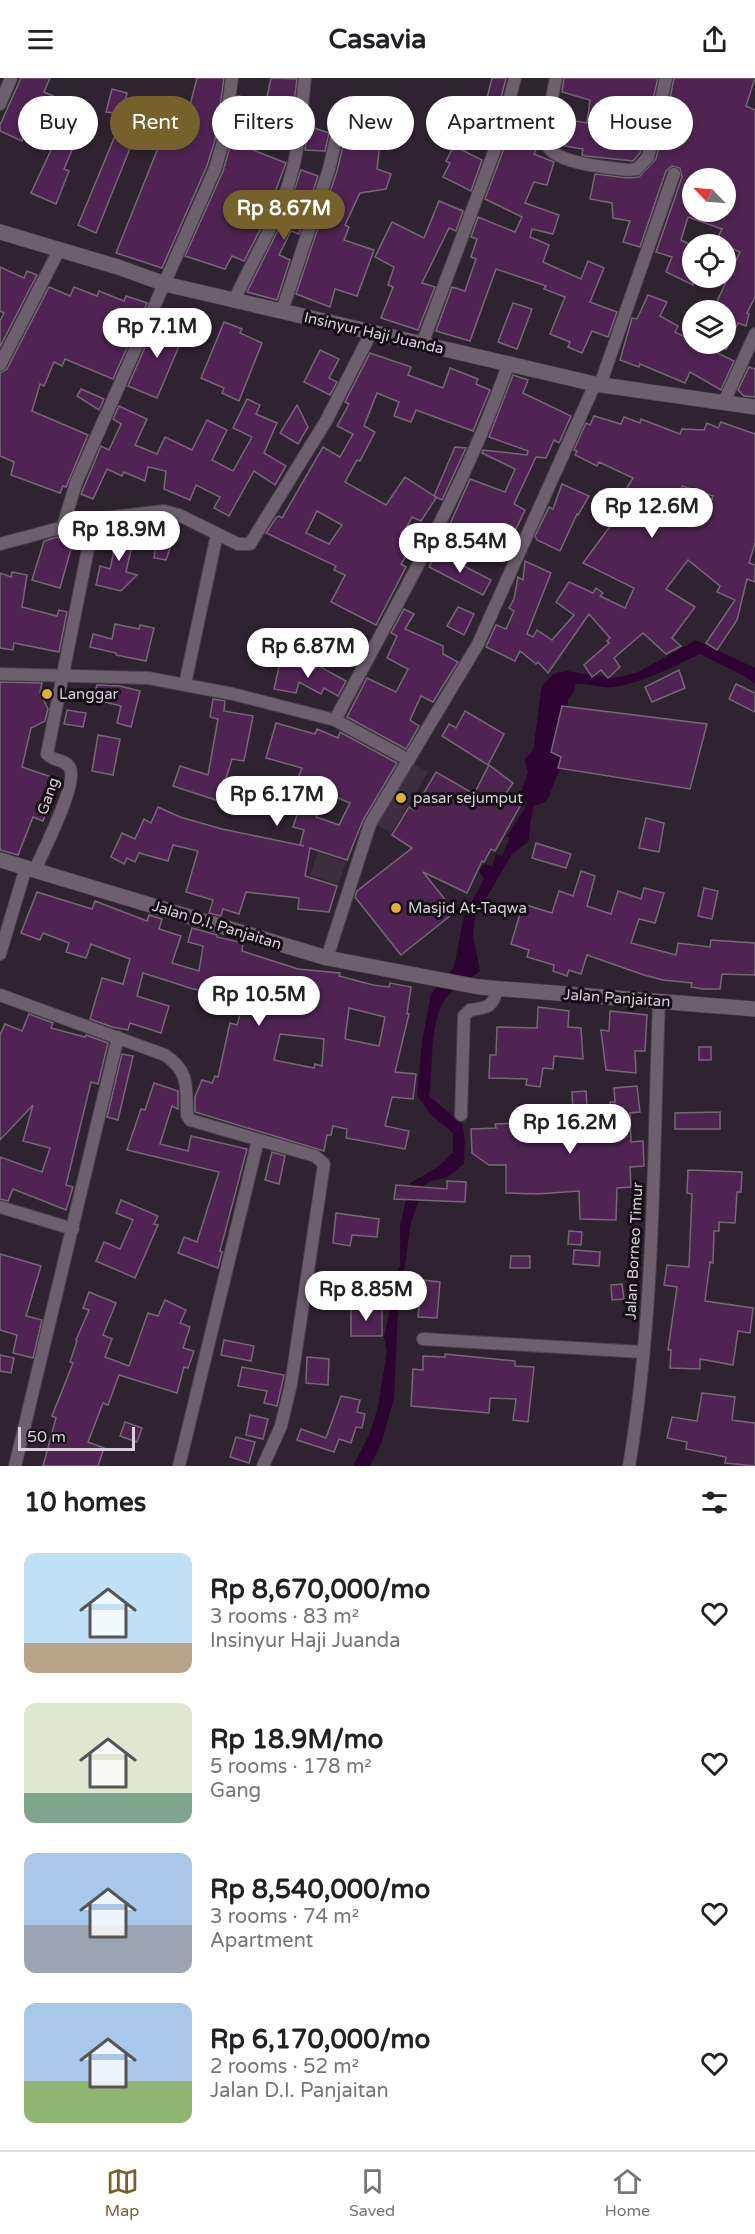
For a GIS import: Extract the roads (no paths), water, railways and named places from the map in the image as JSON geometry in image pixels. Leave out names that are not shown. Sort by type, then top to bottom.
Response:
[{"type":"street","points":[[0,104],[11,78]]},
{"type":"street","points":[[63,526],[79,475],[219,157],[232,78]]},
{"type":"street","points":[[234,301],[277,214],[290,179],[296,153],[306,78]]},
{"type":"street","points":[[422,344],[501,136],[515,78]]},
{"type":"street","points":[[556,78],[545,139],[549,149],[579,163],[629,170],[637,169],[648,157],[666,78]]},
{"type":"street","points":[[282,311],[333,150]]},
{"type":"street","points":[[327,958],[366,834],[375,814],[462,672],[492,615],[598,384],[674,174]]},
{"type":"street","name":"Insinyur Haji Juanda","points":[[0,232],[165,284],[508,365],[598,384],[755,407]]},
{"type":"street","points":[[0,365],[59,250]]},
{"type":"street","points":[[0,544],[94,519],[168,511],[238,544],[250,544],[326,421],[371,333]]},
{"type":"street","points":[[724,402],[755,334]]},
{"type":"street","points":[[334,720],[453,496],[489,418],[508,365]]},
{"type":"street","points":[[62,674],[94,519]]},
{"type":"street","points":[[184,684],[217,534]]},
{"type":"street","points":[[0,674],[148,678],[184,684],[267,702],[334,720],[409,760]]},
{"type":"street","name":"Gang","points":[[31,869],[71,787],[71,772],[68,766],[63,760],[50,758],[47,754],[62,674]]},
{"type":"street","name":"Jalan D.I. Panjaitan","points":[[0,860],[327,958],[436,977],[478,987]]},
{"type":"street","points":[[0,954],[31,869]]},
{"type":"street","name":"Jalan Panjaitan","points":[[478,987],[755,1009]]},
{"type":"street","points":[[461,1114],[464,1017],[470,1010],[489,1008],[493,1004],[497,988]]},
{"type":"street","points":[[0,995],[165,1055],[182,1070],[186,1083],[187,1115],[190,1120],[315,1156],[324,1164],[291,1384],[281,1426],[263,1466]]},
{"type":"street","name":"Jalan Borneo Timur","points":[[629,1466],[643,1352],[651,1236],[659,1001]]},
{"type":"street","points":[[15,1466],[118,1037]]},
{"type":"street","points":[[179,1466],[258,1140]]},
{"type":"street","points":[[0,1207],[73,1229]]},
{"type":"street","points":[[423,1339],[643,1352]]},
{"type":"waterway","points":[[536,791],[545,768],[555,692],[561,686]]},
{"type":"place","name":"Langgar","points":[[47,694]]},
{"type":"place","name":"pasar sejumput","points":[[401,798]]},
{"type":"place","name":"Masjid At-Taqwa","points":[[396,908]]}]
